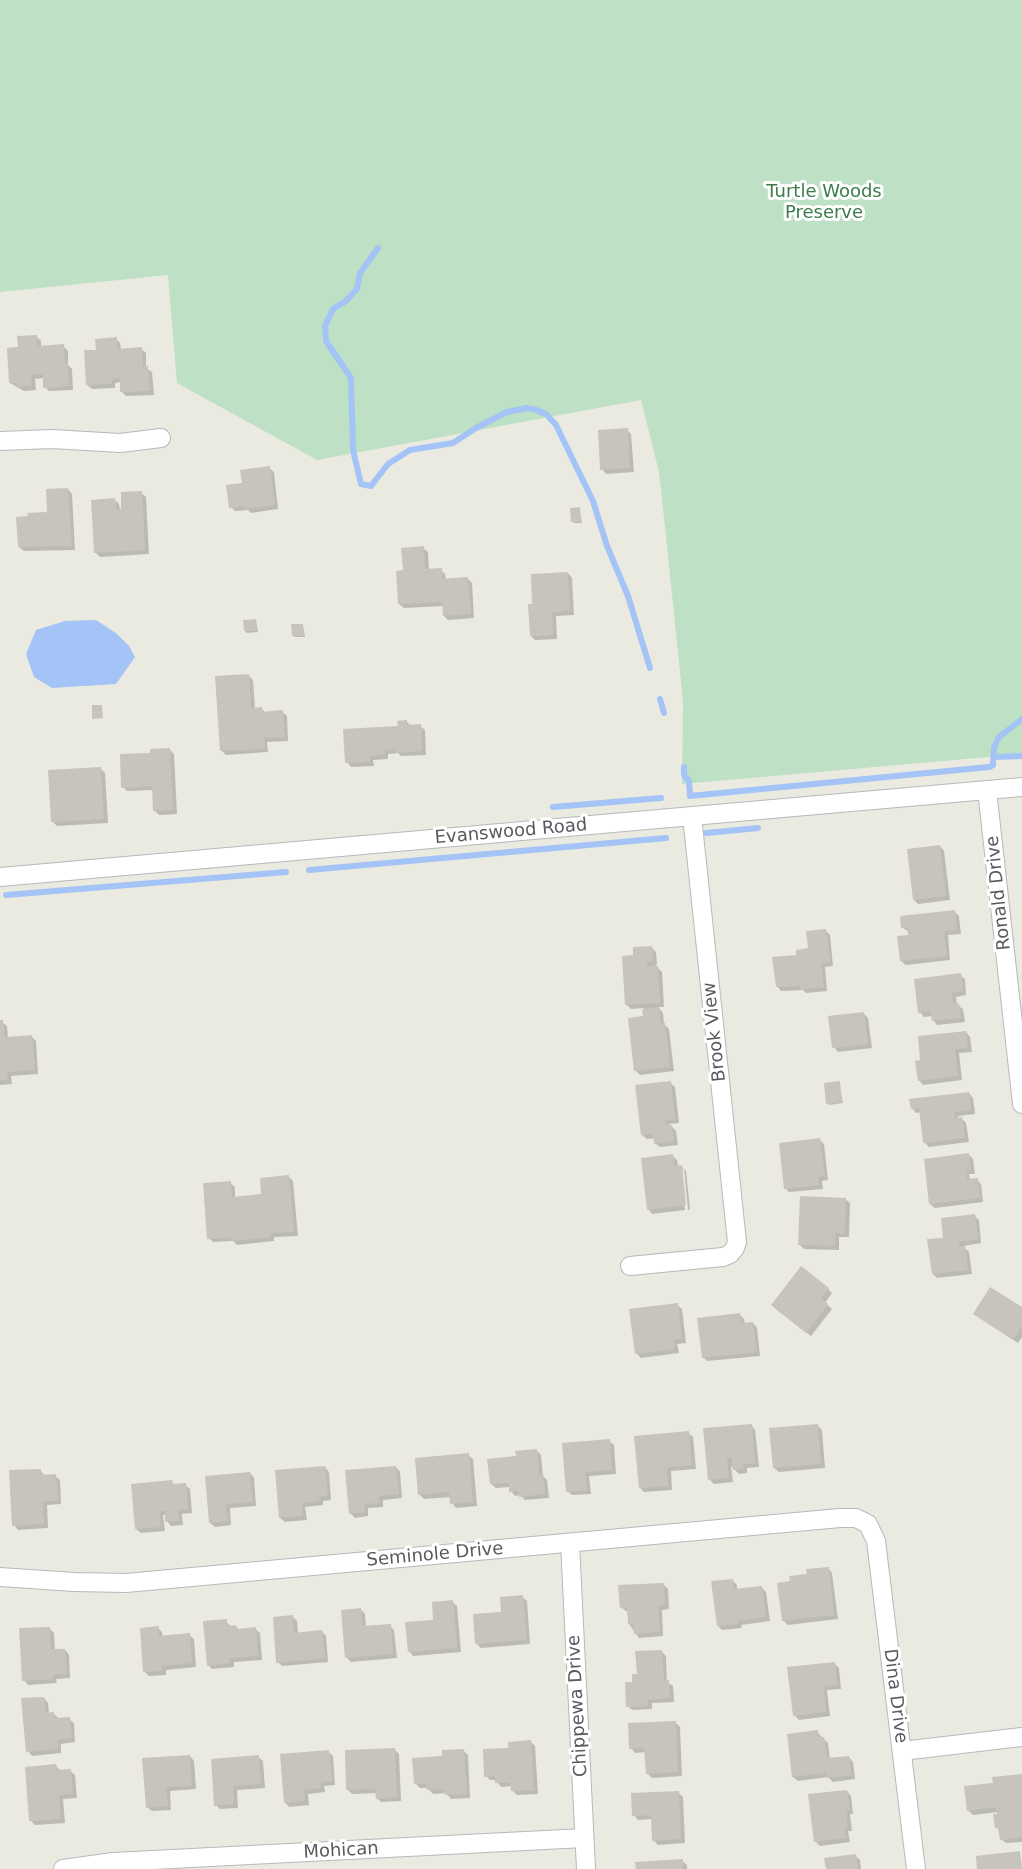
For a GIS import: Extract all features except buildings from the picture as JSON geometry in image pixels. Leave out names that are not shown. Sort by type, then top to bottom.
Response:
[{"type":"street","points":[[0,441],[52,439],[120,443],[161,438]]},
{"type":"street","name":"Evanswood Road","points":[[0,877],[1022,788]]},
{"type":"street","name":"Ronald Drive","points":[[987,790],[1022,1104]]},
{"type":"street","name":"Brook View","points":[[630,1266],[723,1257],[735,1248],[737,1232],[692,816]]},
{"type":"street","name":"Seminole Drive","points":[[0,1577],[82,1583],[126,1583],[840,1518],[856,1518],[868,1524]]},
{"type":"street","name":"Dina Drive","points":[[868,1524],[876,1541],[916,1869]]},
{"type":"street","name":"Chippewa Drive","points":[[570,1543],[586,1869]]},
{"type":"street","points":[[902,1751],[1022,1737]]},
{"type":"street","name":"Mohican","points":[[63,1869],[113,1862],[584,1838]]},
{"type":"green space","name":"Turtle Woods Preserve","points":[[0,0],[1022,0],[1022,754],[682,784],[683,701],[665,527],[659,472],[641,400],[317,460],[177,383],[168,275],[0,292]]},
{"type":"water","points":[[96,620],[116,633],[129,646],[135,657],[116,684],[52,688],[34,677],[26,654],[36,630],[65,621]]},
{"type":"waterway","points":[[378,248],[360,273],[357,289],[346,301],[333,309],[325,326],[326,341],[351,378],[353,450],[361,484],[371,486],[388,464],[410,450],[453,443],[507,412],[527,408],[546,414],[556,425],[593,501],[607,546],[628,596],[650,668]]},
{"type":"waterway","points":[[660,699],[664,713]]},
{"type":"waterway","points":[[684,767],[684,775],[689,781],[690,796],[989,767],[993,765],[994,747],[999,737],[1022,719]]},
{"type":"waterway","points":[[994,757],[1022,756]]},
{"type":"waterway","points":[[553,807],[661,798]]},
{"type":"waterway","points":[[706,833],[758,828]]},
{"type":"waterway","points":[[309,870],[666,838]]},
{"type":"waterway","points":[[6,895],[286,872]]}]
